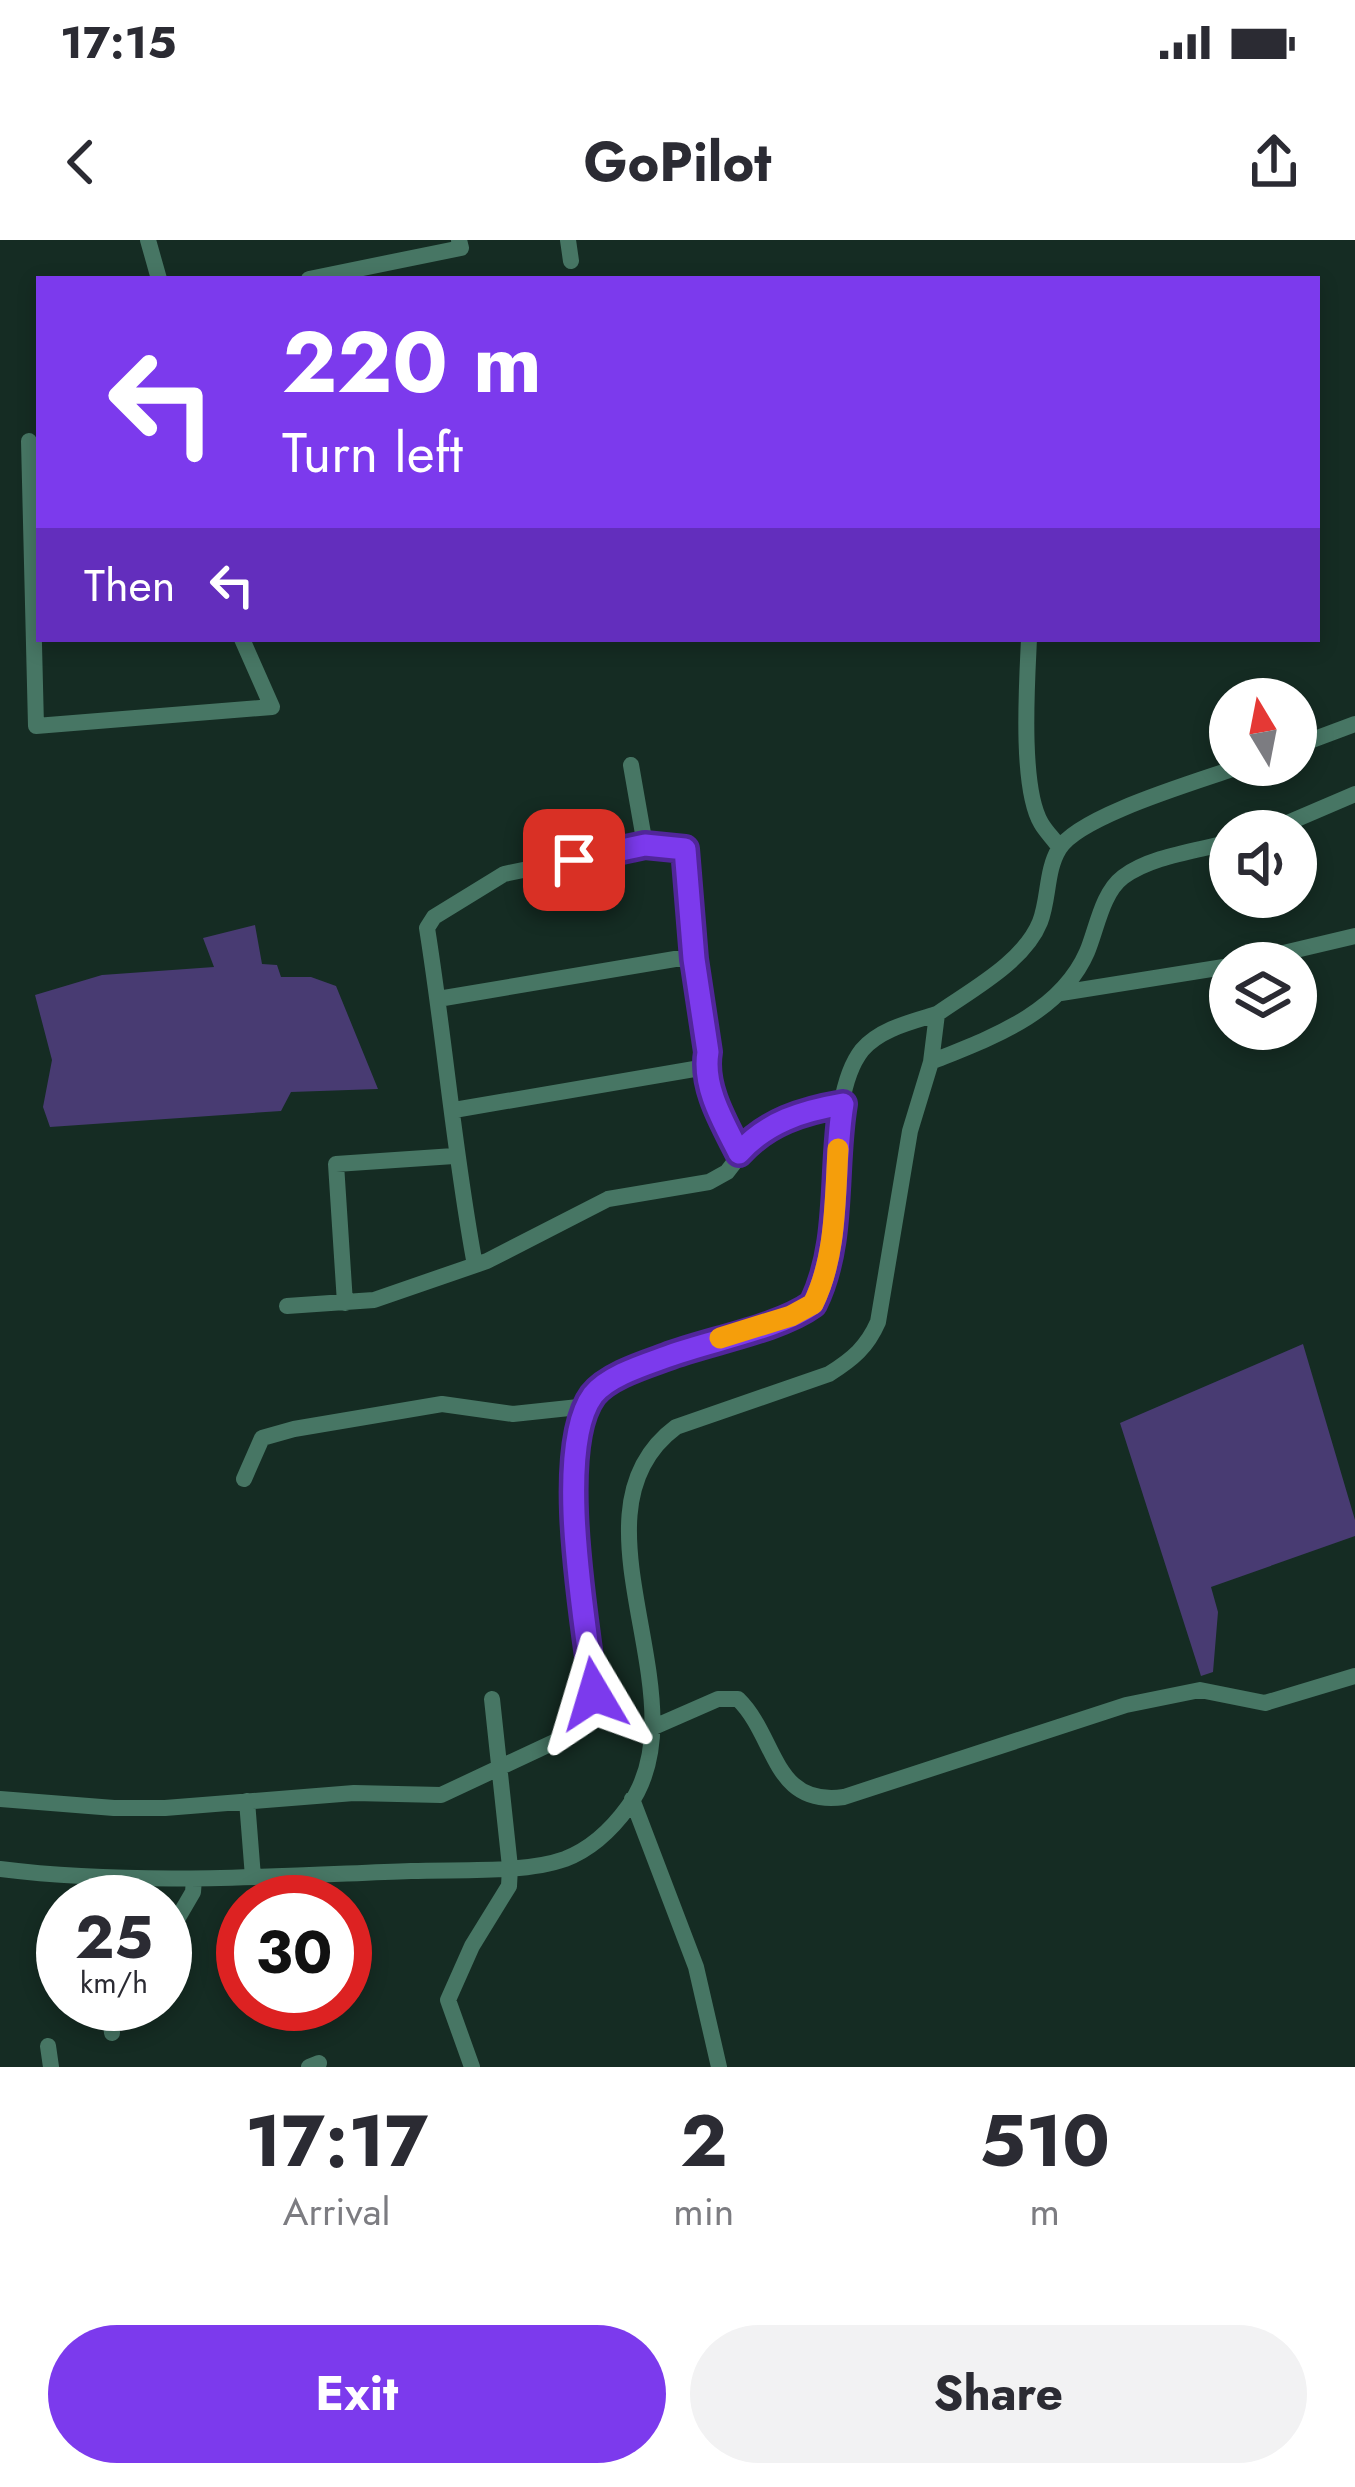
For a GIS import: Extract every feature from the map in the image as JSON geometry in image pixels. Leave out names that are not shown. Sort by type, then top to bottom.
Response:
[{"type":"street","points":[[148,240],[158,276]]},
{"type":"street","points":[[324,276],[460,248],[459,240]]},
{"type":"street","points":[[568,240],[571,261]]},
{"type":"street","points":[[29,442],[35,498],[35,726],[272,707],[243,642]]},
{"type":"street","points":[[1029,642],[1026,706],[1032,796],[1040,821],[1059,847]]},
{"type":"street","points":[[1317,738],[1355,724]]},
{"type":"street","points":[[631,765],[645,845]]},
{"type":"street","points":[[0,1799],[114,1808],[354,1793],[441,1795],[582,1730],[589,1721],[594,1694],[577,1561],[574,1459],[579,1427],[595,1393],[643,1366],[791,1316],[813,1304],[834,1221],[843,1104],[864,1048],[885,1033],[937,1014],[988,978],[1031,939],[1041,920],[1059,847],[1094,820],[1209,778]]},
{"type":"street","points":[[1317,810],[1355,794]]},
{"type":"street","points":[[475,1265],[454,1156],[454,1110],[427,928],[434,917],[503,874],[645,845],[685,849],[706,1067],[718,1112],[739,1153]]},
{"type":"street","points":[[931,1062],[1001,1034],[1061,993],[1085,956],[1109,894],[1122,878],[1144,866],[1209,848]]},
{"type":"street","points":[[1317,945],[1355,936]]},
{"type":"street","points":[[438,999],[694,959]]},
{"type":"street","points":[[1061,993],[1209,968]]},
{"type":"street","points":[[304,1875],[510,1867],[562,1860],[595,1844],[632,1799],[644,1773],[654,1727],[633,1581],[631,1512],[640,1468],[656,1442],[676,1427],[830,1373],[851,1361],[869,1342],[878,1322],[910,1131],[931,1062],[937,1014]]},
{"type":"street","points":[[454,1110],[706,1067]]},
{"type":"street","points":[[287,1306],[374,1300],[475,1265],[608,1198],[709,1182],[727,1172],[757,1133],[780,1121],[843,1104]]},
{"type":"street","points":[[345,1303],[336,1164],[454,1156]]},
{"type":"street","points":[[244,1479],[262,1438],[294,1429],[450,1403],[513,1414],[588,1406]]},
{"type":"street","points":[[654,1727],[718,1700],[738,1699],[788,1780],[808,1796],[824,1800],[1126,1705],[1200,1690],[1265,1702],[1355,1676]]},
{"type":"street","points":[[472,2067],[448,2000],[472,1946],[508,1886],[510,1867],[492,1699]]},
{"type":"street","points":[[632,1799],[696,1967],[719,2067]]},
{"type":"street","points":[[248,1802],[253,1875]]},
{"type":"street","points":[[0,1869],[71,1878],[216,1878]]},
{"type":"street","points":[[192,1894],[194,1879]]},
{"type":"street","points":[[48,2045],[51,2067]]},
{"type":"shaded area","points":[[255,925],[262,964],[277,965],[281,977],[311,977],[336,986],[378,1089],[291,1092],[281,1111],[50,1127],[43,1107],[52,1060],[35,995],[102,975],[214,967],[203,938]]},
{"type":"shaded area","points":[[1303,1344],[1355,1520],[1355,1536],[1211,1587],[1218,1612],[1213,1672],[1201,1676],[1120,1423]]},
{"type":"slow traffic","points":[[720,1338],[791,1316],[813,1304],[834,1221],[838,1149]]},
{"type":"route","points":[[574,860],[645,845],[685,849],[706,1067],[718,1112],[739,1153],[757,1133],[780,1121],[843,1104],[834,1221],[813,1304],[791,1316],[661,1358],[608,1383],[595,1393],[579,1427],[574,1459],[577,1561],[594,1694]]}]
